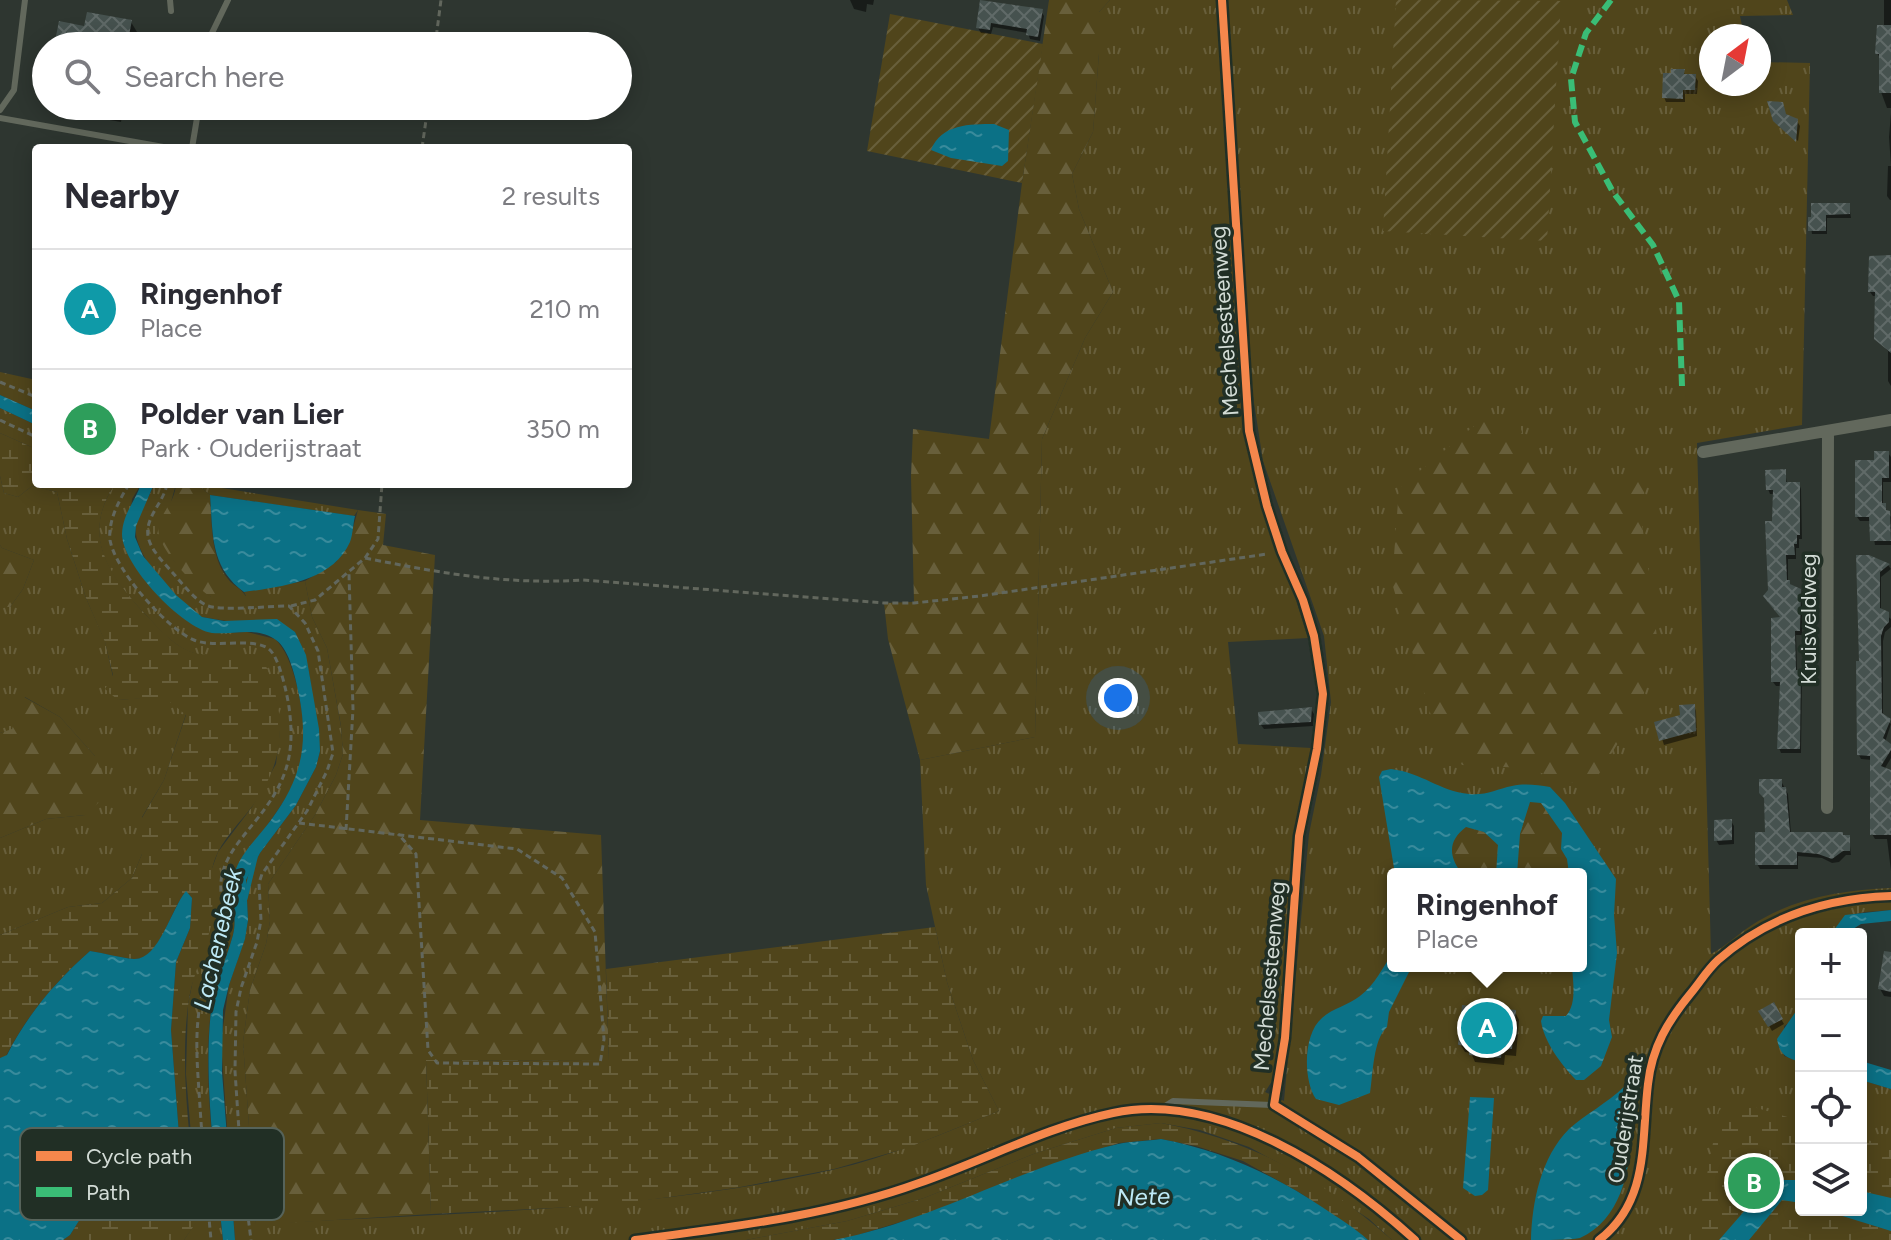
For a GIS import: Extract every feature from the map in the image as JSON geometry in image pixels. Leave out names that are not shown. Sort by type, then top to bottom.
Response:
[{"type":"street","name":"Mechelsesteenweg","points":[[1222,0],[1249,431],[1267,506],[1314,636],[1323,694],[1317,749],[1299,836],[1284,1049],[1274,1105]]},
{"type":"street","points":[[1703,452],[1891,420]]},
{"type":"street","name":"Kruisveldweg","points":[[1827,808],[1828,431]]},
{"type":"street","name":"Ouderijstraat","points":[[1599,1240],[1627,1210],[1637,1190],[1648,1082],[1658,1040],[1676,1011],[1716,961],[1758,930],[1789,915],[1821,904],[1891,896]]},
{"type":"street","points":[[1274,1105],[1358,1157],[1461,1240]]},
{"type":"lane","points":[[0,110],[14,90],[25,0]]},
{"type":"lane","points":[[170,0],[171,11]]},
{"type":"lane","points":[[212,32],[228,0]]},
{"type":"lane","points":[[0,118],[146,144]]},
{"type":"lane","points":[[193,144],[197,120]]},
{"type":"lane","points":[[1162,1108],[1173,1101],[1274,1105]]},
{"type":"lane","points":[[635,1240],[741,1226],[843,1206],[919,1183],[1031,1139],[1113,1113],[1162,1108],[1204,1116],[1255,1133],[1318,1167],[1378,1207],[1415,1240]]},
{"type":"path","points":[[437,32],[441,0]]},
{"type":"path","points":[[423,144],[426,120]]},
{"type":"path","points":[[0,382],[32,395]]},
{"type":"path","points":[[0,420],[32,435]]},
{"type":"path","points":[[127,488],[115,508],[110,540],[122,569],[177,630],[193,640],[208,644],[246,643],[272,652],[287,696],[292,730],[287,769],[261,813],[229,857],[222,876],[221,932],[205,978],[199,1007],[198,1073],[202,1128]]},
{"type":"path","points":[[166,488],[161,504],[150,521],[148,535],[154,549],[193,594],[214,607],[289,606],[315,600],[349,574],[378,539],[382,488]]},
{"type":"path","points":[[365,558],[424,570],[535,583],[583,580],[899,603],[980,596],[1282,552]]},
{"type":"path","points":[[346,830],[353,709],[349,574]]},
{"type":"path","points":[[239,1128],[235,1071],[236,1012],[261,920],[259,883],[271,860],[299,823],[327,771],[333,753],[318,651],[305,623],[289,606]]},
{"type":"path","points":[[299,823],[346,830],[398,834],[517,849],[562,878],[595,932],[604,1039],[600,1064],[437,1063],[428,1050],[416,854],[398,834]]},
{"type":"path","points":[[209,1220],[211,1240]]},
{"type":"path","points":[[248,1220],[251,1240]]},
{"type":"green space","points":[[1049,0],[1110,0],[1099,12],[1093,132],[1072,174],[1079,209],[1113,292],[1085,338],[1042,439],[1035,737],[920,760],[888,639],[884,603],[914,602],[913,429],[989,439]]},
{"type":"green space","points":[[1110,0],[1216,0],[1243,432],[1308,638],[1228,642],[1238,744],[1311,748],[1293,835],[1277,1060],[1272,1081],[1265,1092],[1284,1101],[1309,834],[1331,702],[1324,636],[1263,461],[1251,383],[1228,0],[1787,0],[1793,15],[1740,16],[1742,24],[1699,24],[1699,96],[1771,96],[1771,62],[1810,63],[1802,425],[1697,443],[1711,954],[1752,925],[1784,908],[1837,893],[1891,888],[1891,910],[1850,916],[1836,928],[1795,928],[1795,1014],[1784,1026],[1784,1056],[1795,1060],[1795,1216],[1867,1216],[1867,1082],[1891,1089],[1891,1240],[1392,1240],[1369,1219],[1310,1180],[1249,1147],[1200,1130],[1161,1123],[1116,1128],[1036,1153],[924,1198],[847,1221],[746,1240],[235,1240],[234,1220],[256,1220],[256,1224],[546,1209],[690,1195],[761,1184],[874,1158],[999,1111],[973,1060],[947,982],[926,885],[920,760],[1035,737],[1042,439],[1085,338],[1113,292],[1079,209],[1072,174],[1093,132],[1099,12]]},
{"type":"green space","points":[[1396,0],[1561,1],[1547,241],[1383,231]]},
{"type":"green space","points":[[890,14],[1043,44],[1022,183],[867,151]]},
{"type":"green space","points":[[0,372],[32,379],[32,409],[0,395]]},
{"type":"green space","points":[[0,408],[32,423],[32,447],[0,433]]},
{"type":"green space","points":[[1480,421],[1520,426],[1528,451],[1565,480],[1646,473],[1642,523],[1657,637],[1641,706],[1590,788],[1525,768],[1462,765],[1432,719],[1392,583],[1399,488]]},
{"type":"green space","points":[[0,433],[32,447],[32,486],[18,497],[4,493],[0,476]]},
{"type":"green space","points":[[0,476],[4,493],[18,497],[32,486],[57,492],[67,539],[86,598],[105,641],[118,700],[164,696],[186,714],[164,780],[142,817],[142,854],[132,878],[102,903],[68,907],[0,935],[0,838],[46,819],[85,815],[95,756],[60,717],[25,697],[12,730],[0,733],[0,607],[10,607],[23,589],[34,560],[0,545]]},
{"type":"green space","points":[[40,488],[113,488],[100,521],[100,538],[111,570],[121,585],[161,630],[183,648],[198,654],[245,655],[263,659],[280,717],[280,735],[272,771],[251,808],[225,840],[214,863],[212,920],[194,977],[186,1032],[189,1128],[178,1128],[171,1030],[176,962],[190,928],[192,898],[186,892],[151,951],[134,959],[90,951],[43,999],[6,1056],[0,1058],[0,935],[68,907],[102,903],[132,878],[142,854],[139,823],[164,780],[186,715],[164,697],[118,700],[105,689],[113,675],[105,642],[86,598],[67,539],[57,492]]},
{"type":"green space","points":[[113,488],[139,488],[132,499],[127,552],[148,583],[225,633],[247,632],[275,639],[289,660],[301,707],[304,748],[298,773],[272,819],[244,856],[233,882],[233,935],[217,981],[211,1010],[208,1065],[212,1128],[190,1128],[186,1074],[188,1005],[194,975],[210,929],[210,874],[218,852],[252,807],[276,764],[280,731],[276,699],[262,659],[215,657],[188,651],[160,630],[133,600],[111,570],[104,554],[100,521]]},
{"type":"green space","points":[[152,488],[175,488],[169,509],[162,518],[174,561],[206,593],[211,597],[246,596],[244,592],[305,581],[312,617],[327,648],[343,754],[315,815],[268,884],[270,921],[266,944],[250,990],[243,1042],[249,1128],[227,1128],[221,1042],[229,985],[248,920],[246,880],[260,853],[296,805],[316,767],[320,751],[309,672],[295,632],[202,617],[169,589],[148,563],[136,536],[136,524]]},
{"type":"green space","points":[[175,488],[202,488],[210,495],[218,560],[228,579],[246,597],[211,597],[186,575],[168,553],[162,542],[159,524]]},
{"type":"green space","points":[[202,488],[222,488],[358,510],[354,516],[210,495]]},
{"type":"green space","points":[[358,510],[386,514],[383,545],[435,555],[420,820],[601,835],[609,1061],[426,1060],[431,1214],[256,1225],[256,1220],[284,1220],[284,1128],[249,1128],[243,1042],[250,990],[266,944],[270,921],[268,884],[315,815],[343,754],[327,648],[312,617],[305,581],[336,562],[349,542]]},
{"type":"green space","points":[[0,545],[34,560],[23,589],[10,607],[0,607]]},
{"type":"green space","points":[[24,697],[60,717],[95,756],[110,792],[85,815],[46,819],[0,838],[0,733],[12,729]]},
{"type":"green space","points":[[1530,802],[1541,803],[1562,833],[1561,849],[1568,868],[1517,868],[1520,834]]},
{"type":"green space","points":[[1466,827],[1484,832],[1498,845],[1496,868],[1458,868],[1452,853],[1457,837]]},
{"type":"green space","points":[[935,927],[947,982],[973,1060],[999,1111],[907,1148],[834,1169],[735,1188],[611,1205],[431,1214],[426,1060],[609,1061],[606,969]]},
{"type":"green space","points":[[1747,1105],[1795,1119],[1795,1180],[1776,1185],[1754,1200],[1719,1240],[1687,1240],[1700,1212],[1719,1111],[1723,1107]]},
{"type":"green space","points":[[1161,1123],[1225,1140],[1285,1165],[1341,1199],[1392,1240],[1368,1240],[1302,1194],[1243,1161],[1161,1139],[1119,1143],[1042,1168],[930,1213],[851,1237],[833,1240],[746,1240],[847,1221],[924,1198],[1036,1153],[1116,1128]]},
{"type":"green space","points":[[1867,1140],[1891,1147],[1891,1198],[1867,1192]]},
{"type":"green space","points":[[1782,1200],[1795,1202],[1795,1216],[1842,1216],[1891,1231],[1891,1240],[1749,1240]]},
{"type":"green space","points":[[79,1220],[198,1220],[184,1240],[63,1240]]},
{"type":"green space","points":[[197,1220],[221,1220],[223,1240],[184,1240]]},
{"type":"water","points":[[994,124],[1009,130],[1008,161],[1002,166],[951,158],[931,150],[949,130],[966,125]]},
{"type":"water","points":[[0,395],[32,409],[32,423],[0,408]]},
{"type":"water","points":[[139,488],[152,488],[136,526],[135,537],[143,556],[176,595],[202,617],[224,621],[277,619],[295,632],[306,655],[319,729],[320,751],[316,767],[296,805],[260,853],[246,880],[248,920],[245,939],[223,1010],[222,1072],[226,1128],[211,1128],[209,1038],[215,991],[234,928],[234,875],[245,853],[281,805],[296,776],[302,746],[302,713],[292,666],[276,640],[261,633],[212,633],[200,629],[170,608],[156,593],[132,562],[125,547],[122,534]]},
{"type":"water","points":[[210,495],[355,516],[350,542],[342,555],[319,574],[274,588],[244,592],[219,561],[213,536]]},
{"type":"water","points":[[1382,771],[1402,771],[1469,794],[1522,785],[1550,787],[1565,803],[1616,879],[1614,915],[1617,953],[1609,1020],[1612,1037],[1601,1066],[1584,1080],[1576,1080],[1559,1060],[1549,1045],[1541,1021],[1543,1016],[1566,1016],[1573,999],[1572,972],[1587,972],[1587,868],[1568,868],[1561,849],[1562,833],[1541,803],[1530,802],[1520,834],[1517,868],[1496,868],[1498,845],[1484,832],[1466,827],[1453,842],[1453,859],[1458,868],[1394,868],[1379,777]]},
{"type":"water","points":[[186,891],[192,898],[190,928],[176,962],[171,1030],[178,1128],[20,1128],[20,1220],[79,1220],[63,1240],[0,1240],[0,1058],[7,1055],[43,999],[90,951],[134,959],[143,957],[157,943]]},
{"type":"water","points":[[1891,910],[1891,921],[1835,928],[1845,915]]},
{"type":"water","points":[[1387,961],[1387,972],[1409,972],[1379,1040],[1370,1093],[1339,1105],[1316,1099],[1307,1069],[1311,1035],[1322,1018],[1356,999],[1374,981]]},
{"type":"water","points":[[1795,1013],[1795,1060],[1784,1055],[1777,1039]]},
{"type":"water","points":[[1867,1063],[1891,1070],[1891,1089],[1867,1082]]},
{"type":"water","points":[[1630,1085],[1634,1109],[1631,1148],[1625,1179],[1614,1207],[1594,1230],[1580,1238],[1531,1240],[1540,1181],[1559,1140],[1569,1129]]},
{"type":"water","points":[[1470,1097],[1494,1098],[1488,1190],[1475,1196],[1463,1188]]},
{"type":"water","name":"Nete","points":[[1161,1139],[1225,1157],[1265,1174],[1322,1207],[1368,1240],[834,1240],[906,1220],[1082,1154],[1118,1144]]},
{"type":"water","points":[[1795,1180],[1795,1202],[1782,1200],[1749,1240],[1719,1240],[1768,1184]]},
{"type":"water","points":[[1867,1192],[1891,1198],[1891,1231],[1842,1216],[1867,1216]]},
{"type":"water","points":[[221,1220],[233,1220],[235,1240],[223,1240]]},
{"type":"building","points":[[980,0],[1043,9],[1038,37],[1026,35],[1027,29],[991,23],[990,30],[976,28]]},
{"type":"building","points":[[87,12],[132,20],[130,32],[57,32],[59,21],[84,26]]},
{"type":"building","points":[[1877,25],[1891,25],[1891,93],[1879,93],[1879,54],[1875,54]]},
{"type":"building","points":[[1671,69],[1685,69],[1684,74],[1696,74],[1695,90],[1683,90],[1683,99],[1662,98],[1663,73],[1671,73]]},
{"type":"building","points":[[1767,101],[1783,102],[1786,114],[1798,119],[1796,142],[1773,121]]},
{"type":"building","points":[[1811,203],[1850,203],[1850,214],[1826,215],[1826,231],[1808,231]]},
{"type":"building","points":[[1891,255],[1891,353],[1874,339],[1875,292],[1868,292],[1869,256]]},
{"type":"building","points":[[1874,451],[1889,451],[1889,478],[1882,478],[1882,503],[1886,503],[1886,510],[1890,511],[1891,541],[1870,541],[1869,517],[1855,517],[1855,460],[1874,460]]},
{"type":"building","points":[[1786,469],[1786,482],[1800,482],[1800,535],[1797,535],[1797,544],[1794,544],[1795,555],[1786,555],[1787,580],[1801,589],[1800,631],[1795,631],[1796,670],[1801,670],[1800,749],[1777,749],[1780,682],[1771,682],[1771,618],[1780,617],[1763,596],[1768,590],[1765,521],[1772,521],[1773,490],[1766,490],[1765,470]]},
{"type":"building","points":[[1856,555],[1869,555],[1890,564],[1880,572],[1880,608],[1889,612],[1889,622],[1881,636],[1882,713],[1891,719],[1883,738],[1891,744],[1891,750],[1881,766],[1891,770],[1891,835],[1870,835],[1870,756],[1857,755],[1856,661],[1859,661]]},
{"type":"building","points":[[1695,704],[1696,731],[1659,741],[1654,722],[1680,715],[1679,705]]},
{"type":"building","points":[[1312,707],[1311,722],[1259,725],[1258,712]]},
{"type":"building","points":[[1759,779],[1782,779],[1782,787],[1786,787],[1790,832],[1843,832],[1843,835],[1850,835],[1850,851],[1843,851],[1832,859],[1797,852],[1797,865],[1755,865],[1755,832],[1765,832],[1764,798],[1759,793]]},
{"type":"building","points":[[1732,819],[1732,840],[1714,841],[1714,820]]},
{"type":"building","points":[[1884,951],[1891,952],[1891,992],[1878,989]]},
{"type":"building","points":[[1774,1002],[1783,1019],[1768,1027],[1758,1011]]},
{"type":"building","points":[[1462,1005],[1516,1010],[1512,1049],[1502,1048],[1501,1058],[1469,1055],[1469,1046],[1458,1045]]},
{"type":"waterway","name":"Lachenebeek","points":[[245,899],[255,858]]},
{"type":"marked path","points":[[1611,0],[1586,33],[1571,79],[1575,122],[1613,192],[1653,245],[1679,301],[1682,386]]},
{"type":"cycle path","points":[[1222,0],[1249,431],[1267,506],[1314,636],[1323,694],[1317,749],[1299,836],[1285,1038],[1274,1105],[1358,1157],[1461,1240]]},
{"type":"cycle path","points":[[1599,1240],[1615,1224],[1635,1189],[1643,1148],[1650,1071],[1657,1046],[1675,1014],[1711,967],[1757,932],[1799,912],[1844,901],[1891,896]]},
{"type":"cycle path","points":[[635,1240],[779,1219],[850,1204],[919,1183],[1088,1119],[1153,1109],[1194,1114],[1235,1125],[1276,1142],[1351,1188],[1415,1240]]},
{"type":"place","name":"Ringenhof","points":[[1487,1028]]},
{"type":"place","name":"Polder van Lier","points":[[1754,1183]]}]
